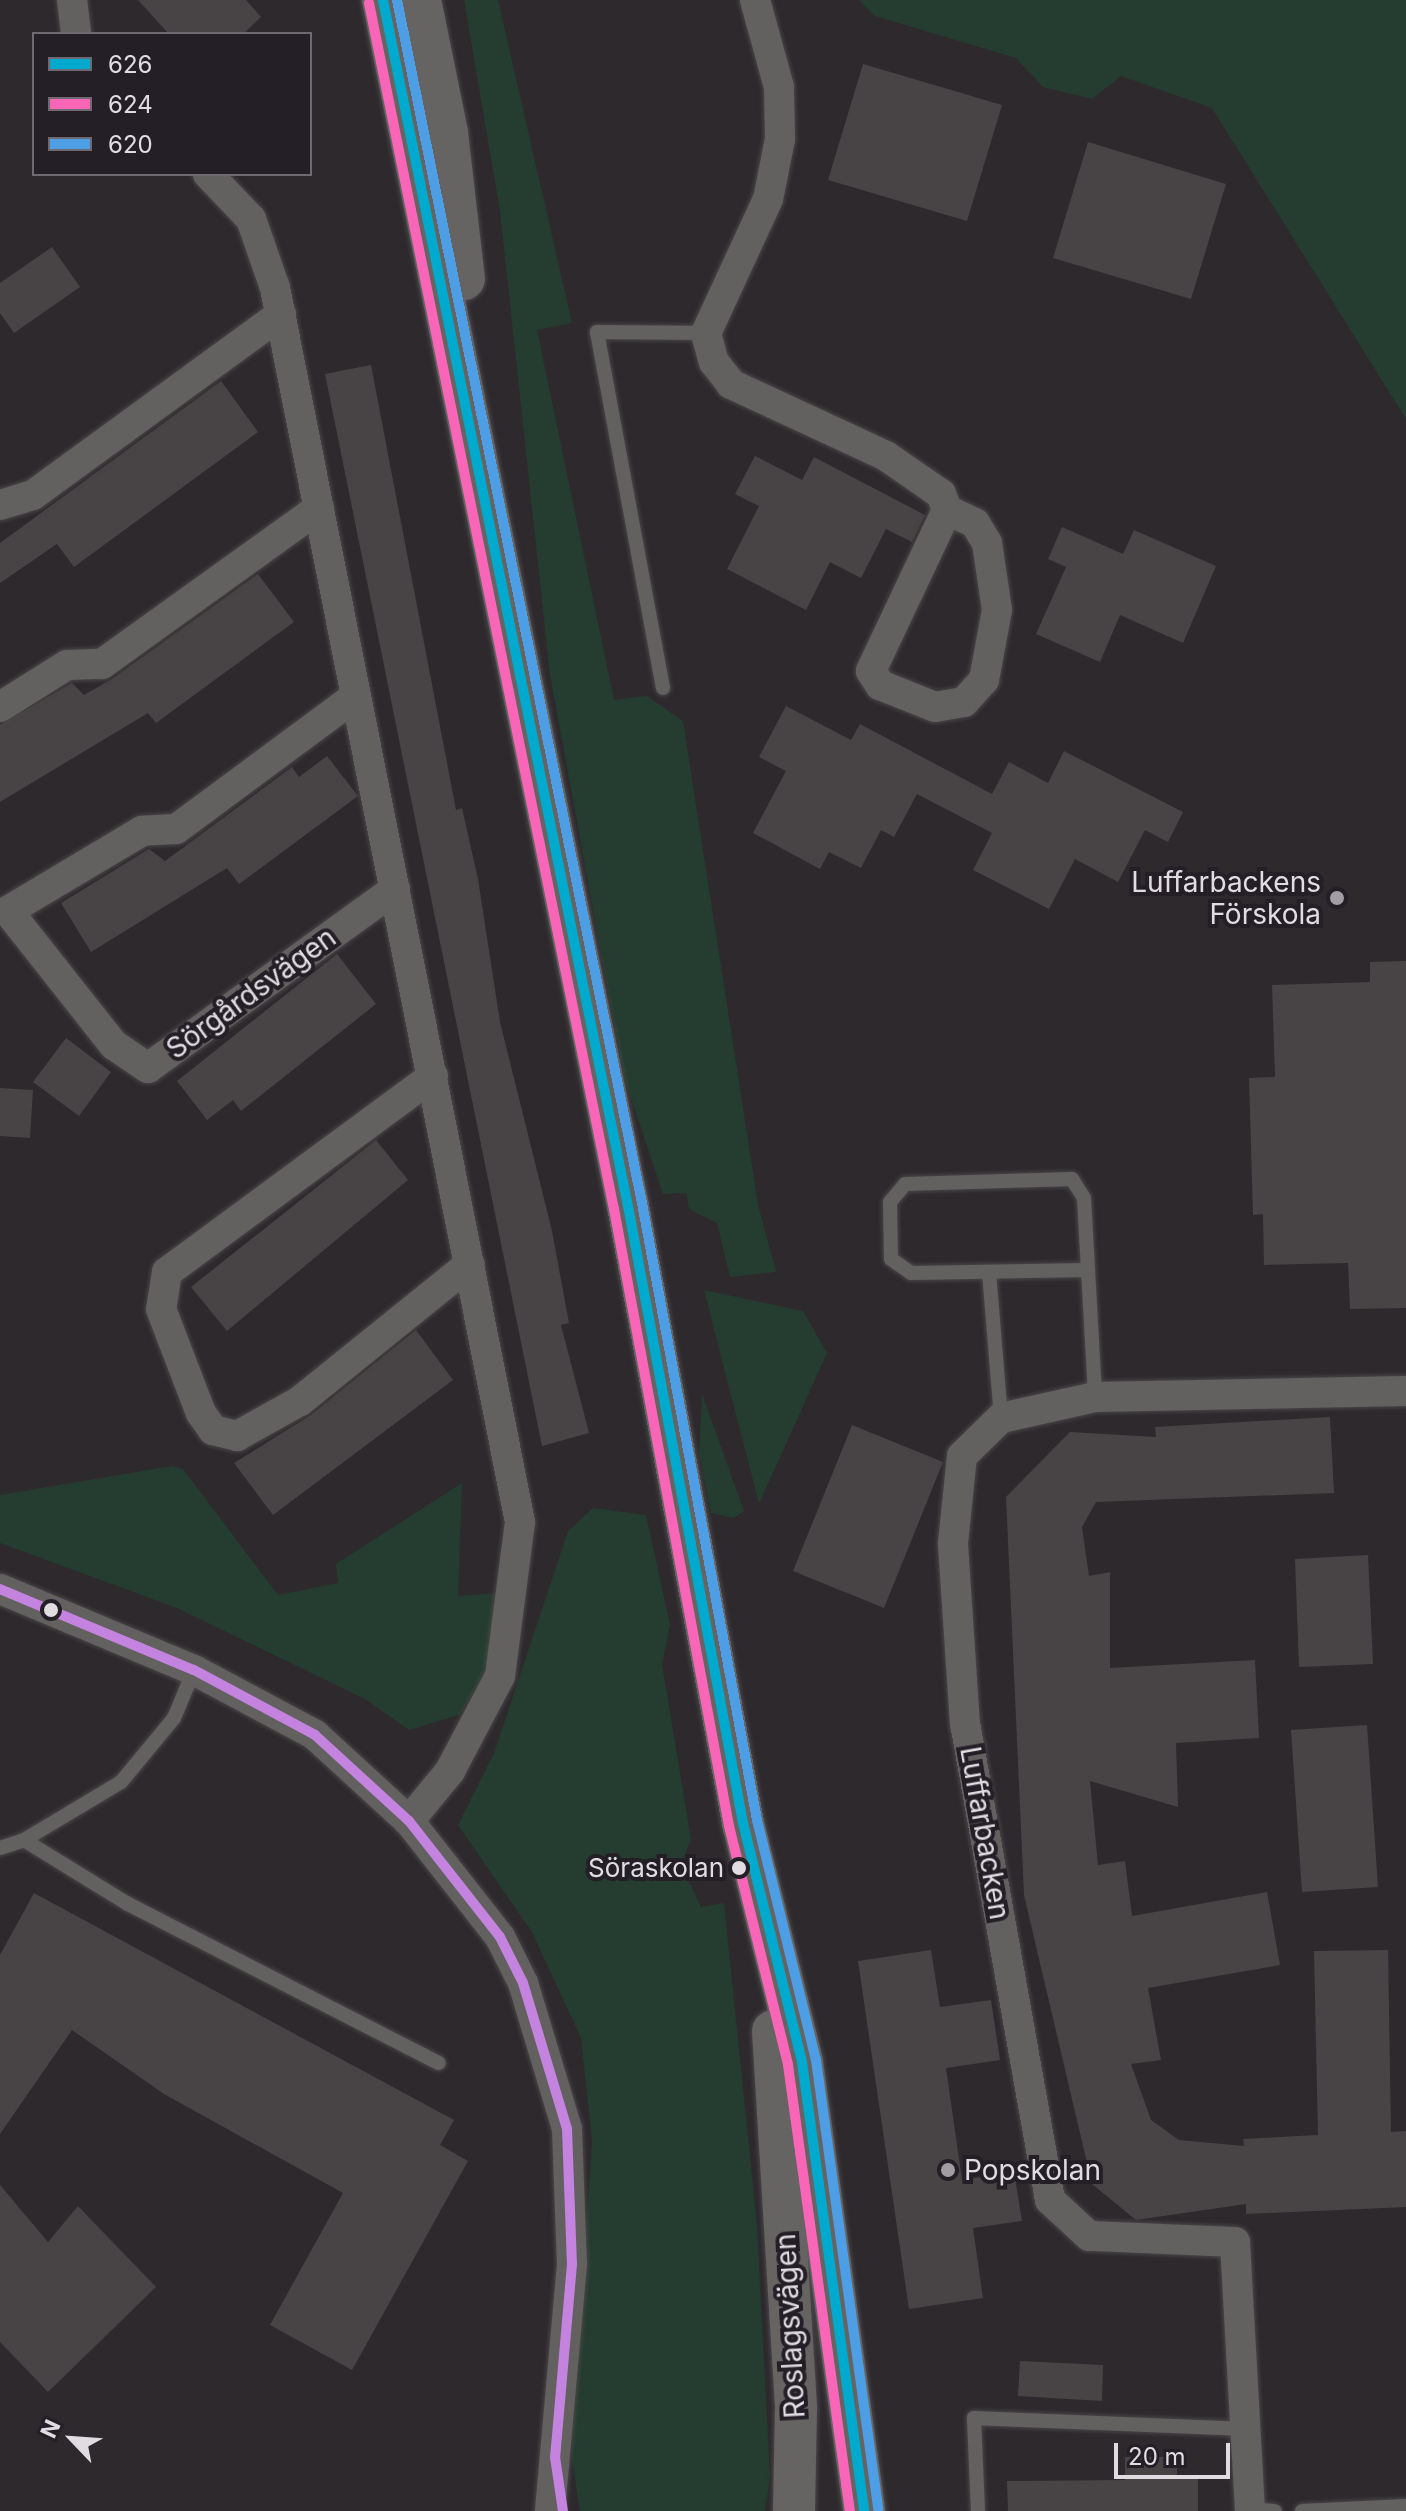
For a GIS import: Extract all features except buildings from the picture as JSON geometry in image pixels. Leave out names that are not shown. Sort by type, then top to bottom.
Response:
[{"type":"main road","name":"Roslagsvägen","points":[[383,0],[501,582],[769,1950],[802,2062],[823,2184],[864,2511]]},
{"type":"main road","name":"Roslagsvägen","points":[[420,0],[447,133],[501,582]]},
{"type":"main road","name":"Roslagsvägen","points":[[769,1950],[796,2407],[794,2511]]},
{"type":"street","points":[[72,0],[76,32]]},
{"type":"street","points":[[755,0],[779,87],[780,139],[768,199],[706,333],[714,362],[731,384],[923,476],[947,510],[975,523],[987,543],[997,610],[984,680],[964,702],[935,707],[880,685],[871,671],[947,510]]},
{"type":"street","points":[[210,176],[251,219],[281,314],[520,1522],[510,1639],[483,1716],[409,1821]]},
{"type":"street","points":[[0,505],[33,495],[281,314]]},
{"type":"street","points":[[0,707],[67,665],[102,664],[319,508]]},
{"type":"street","name":"Sörgårdsvägen","points":[[356,696],[176,829],[142,831],[8,911],[114,1045],[148,1068],[395,889]]},
{"type":"street","points":[[433,1076],[167,1272],[161,1309],[201,1413],[213,1430],[237,1436],[300,1401],[470,1264]]},
{"type":"street","points":[[1001,1418],[1095,1397],[1406,1391]]},
{"type":"street","name":"Luffarbacken","points":[[1001,1418],[962,1456],[953,1543],[965,1725],[1050,2200],[1089,2236],[1235,2242],[1247,2429],[1258,2510]]},
{"type":"street","points":[[0,1589],[194,1670],[315,1735],[409,1821],[500,1937],[523,1983],[567,2129],[572,2264],[550,2511]]},
{"type":"street","points":[[555,2457],[563,2511]]},
{"type":"lane","points":[[663,688],[597,332],[706,333]]},
{"type":"lane","points":[[1088,1270],[911,1273],[891,1259],[890,1202],[905,1184],[1072,1179],[1084,1198],[1088,1270],[1095,1397]]},
{"type":"lane","points":[[989,1272],[1001,1418]]},
{"type":"lane","points":[[0,1848],[24,1840],[121,1782],[174,1718],[194,1670]]},
{"type":"lane","points":[[24,1840],[128,1904],[439,2063]]},
{"type":"lane","points":[[978,2511],[974,2418],[1247,2429]]},
{"type":"lane","points":[[1302,2511],[1406,2506]]},
{"type":"green space","points":[[464,0],[498,0],[572,323],[537,330],[614,700],[647,696],[683,721],[758,1205],[776,1272],[730,1277],[717,1223],[689,1209],[686,1193],[663,1194],[624,1077],[550,675],[500,211]]},
{"type":"green space","points":[[859,0],[1406,0],[1406,419],[1212,108],[1121,76],[1092,99],[1043,87],[1016,58],[875,16]]},
{"type":"green space","points":[[704,1290],[803,1311],[827,1353],[759,1504]]},
{"type":"green space","points":[[702,1394],[744,1511],[734,1518],[711,1513],[699,1453]]},
{"type":"green space","points":[[172,1466],[183,1469],[278,1595],[338,1583],[336,1564],[462,1483],[458,1596],[497,1593],[489,1669],[459,1715],[409,1730],[365,1699],[177,1608],[0,1543],[0,1495]]},
{"type":"green space","points":[[593,1508],[646,1515],[670,1625],[662,1664],[691,1839],[681,1865],[701,1907],[724,1903],[757,2225],[770,2476],[765,2511],[580,2511],[571,2453],[592,2141],[581,2038],[532,1932],[458,1825],[494,1753],[568,1531]]},
{"type":"transit line","name":"626","points":[[383,0],[628,1206],[743,1823],[802,2062],[864,2511]]},
{"type":"transit line","name":"620","points":[[397,0],[642,1203],[757,1820],[816,2060],[878,2509]]},
{"type":"transit line","name":"624","points":[[369,3],[614,1209],[729,1826],[788,2065],[850,2511]]},
{"type":"transit line","points":[[0,1589],[194,1670],[315,1735],[409,1821],[500,1937],[523,1983],[567,2129],[572,2264],[555,2457],[563,2511]]},
{"type":"place","name":"Luffarbackens Förskola","points":[[1337,898]]},
{"type":"place","name":"Söraskolan","points":[[739,1868]]},
{"type":"place","name":"Popskolan","points":[[948,2170]]}]
